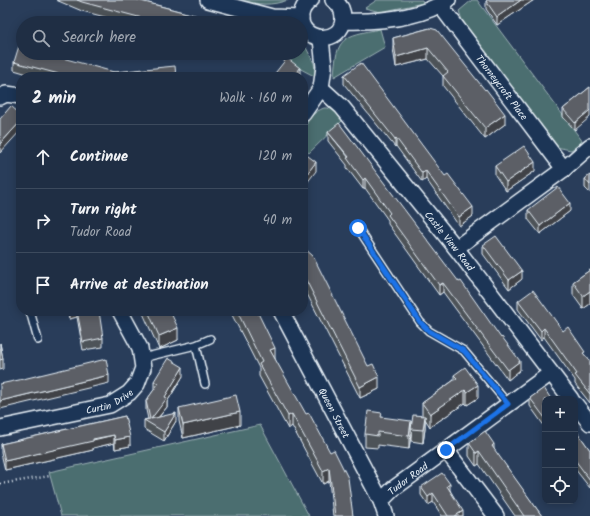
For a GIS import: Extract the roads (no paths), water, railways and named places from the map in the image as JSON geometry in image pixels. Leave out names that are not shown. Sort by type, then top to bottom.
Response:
[{"type":"street","points":[[208,0],[268,16]]},
{"type":"street","points":[[302,16],[304,6],[311,0]]},
{"type":"street","points":[[308,33],[321,39],[329,38],[336,34],[343,21],[340,7],[333,0]]},
{"type":"street","points":[[343,21],[376,22],[404,16],[444,3]]},
{"type":"street","name":"Thorneycroft Place","points":[[444,3],[564,169]]},
{"type":"street","points":[[308,107],[321,88],[324,68],[321,39]]},
{"type":"street","name":"Castle View Road","points":[[321,88],[342,107],[456,248],[569,396]]},
{"type":"street","points":[[0,97],[6,94],[16,95]]},
{"type":"street","points":[[456,248],[564,169],[590,146]]},
{"type":"street","name":"Curtin Drive","points":[[0,428],[110,404],[129,393],[137,384],[143,368],[140,348],[123,316]]},
{"type":"street","name":"Queen Street","points":[[284,316],[381,501],[386,516]]},
{"type":"street","name":"Tudor Road","points":[[381,501],[393,489],[551,373]]},
{"type":"street","points":[[578,408],[590,423]]},
{"type":"street","points":[[446,450],[496,516]]},
{"type":"lane","points":[[358,228],[420,322],[429,331],[464,351],[508,404]]},
{"type":"lane","points":[[31,316],[38,340]]},
{"type":"lane","points":[[142,358],[196,345],[210,339]]},
{"type":"lane","points":[[196,345],[205,384]]}]
